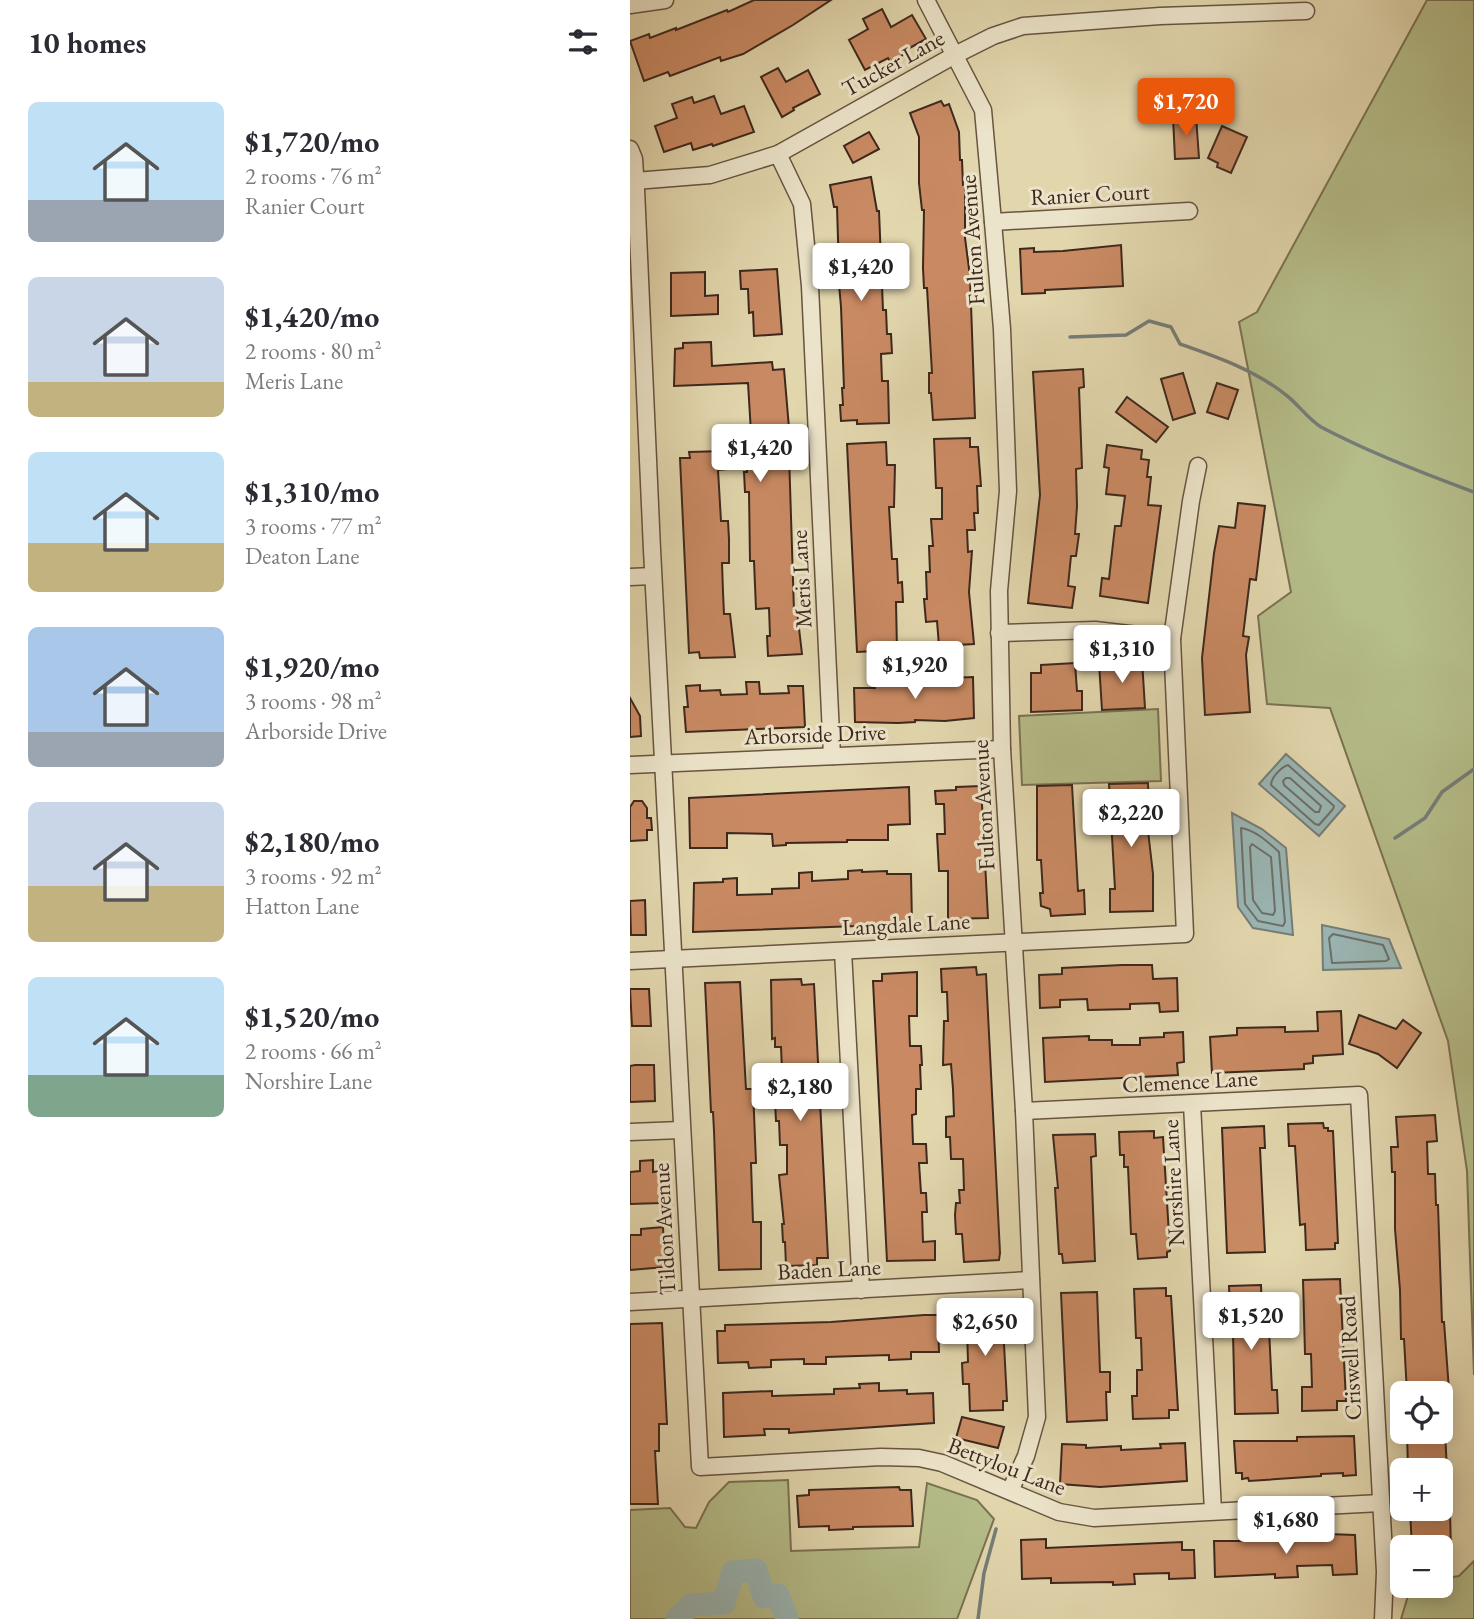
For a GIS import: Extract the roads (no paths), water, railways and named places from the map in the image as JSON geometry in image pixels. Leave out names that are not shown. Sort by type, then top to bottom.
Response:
[{"type":"street","points":[[630,5],[665,0]]},
{"type":"street","name":"Fulton Avenue","points":[[926,0],[983,110],[1002,329],[1008,491],[999,591],[1002,749],[1024,1111],[1037,1417],[1026,1456],[1010,1491]]},
{"type":"street","name":"Tucker Lane","points":[[635,181],[710,175],[778,154],[955,55],[993,36],[1023,26],[1160,16],[1306,11]]},
{"type":"street","name":"Tildon Avenue","points":[[630,149],[634,159],[635,181],[637,405],[653,576],[700,1467]]},
{"type":"street","name":"Meris Lane","points":[[778,154],[802,204],[810,286],[832,755]]},
{"type":"street","name":"Ranier Court","points":[[993,222],[1189,211]]},
{"type":"street","points":[[999,633],[1095,630],[1172,639],[1191,500],[1199,466]]},
{"type":"street","points":[[630,577],[653,576]]},
{"type":"street","name":"Langdale Lane","points":[[630,961],[1014,940],[1185,934],[1172,639]]},
{"type":"street","name":"Arborside Drive","points":[[630,765],[1002,749]]},
{"type":"street","points":[[843,951],[861,1290]]},
{"type":"street","name":"Clemence Lane","points":[[1024,1111],[1359,1095]]},
{"type":"street","name":"Criswell Road","points":[[1359,1095],[1385,1572],[1382,1619]]},
{"type":"street","name":"Norshire Lane","points":[[1192,1104],[1213,1511]]},
{"type":"street","points":[[630,1132],[681,1130]]},
{"type":"street","name":"Baden Lane","points":[[630,1302],[1031,1280]]},
{"type":"street","name":"Bettylou Lane","points":[[700,1467],[881,1457],[919,1458],[942,1463],[1059,1512],[1094,1518],[1381,1503]]},
{"type":"water","points":[[1286,754],[1345,806],[1319,836],[1259,784]]},
{"type":"water","points":[[1232,813],[1262,829],[1286,848],[1293,935],[1253,928],[1238,907]]},
{"type":"water","points":[[1322,925],[1389,939],[1401,968],[1323,970]]},
{"type":"waterway","points":[[1070,337],[1126,335],[1149,321],[1171,327],[1180,344],[1222,359],[1262,378],[1286,395],[1321,427],[1396,462],[1474,492]]},
{"type":"waterway","points":[[1395,838],[1425,818],[1442,792],[1474,769]]},
{"type":"waterway","points":[[978,1619],[984,1573],[996,1529]]},
{"type":"waterway","points":[[677,1619],[691,1605],[724,1603],[733,1572],[756,1570],[764,1597],[778,1595],[787,1619]]}]
